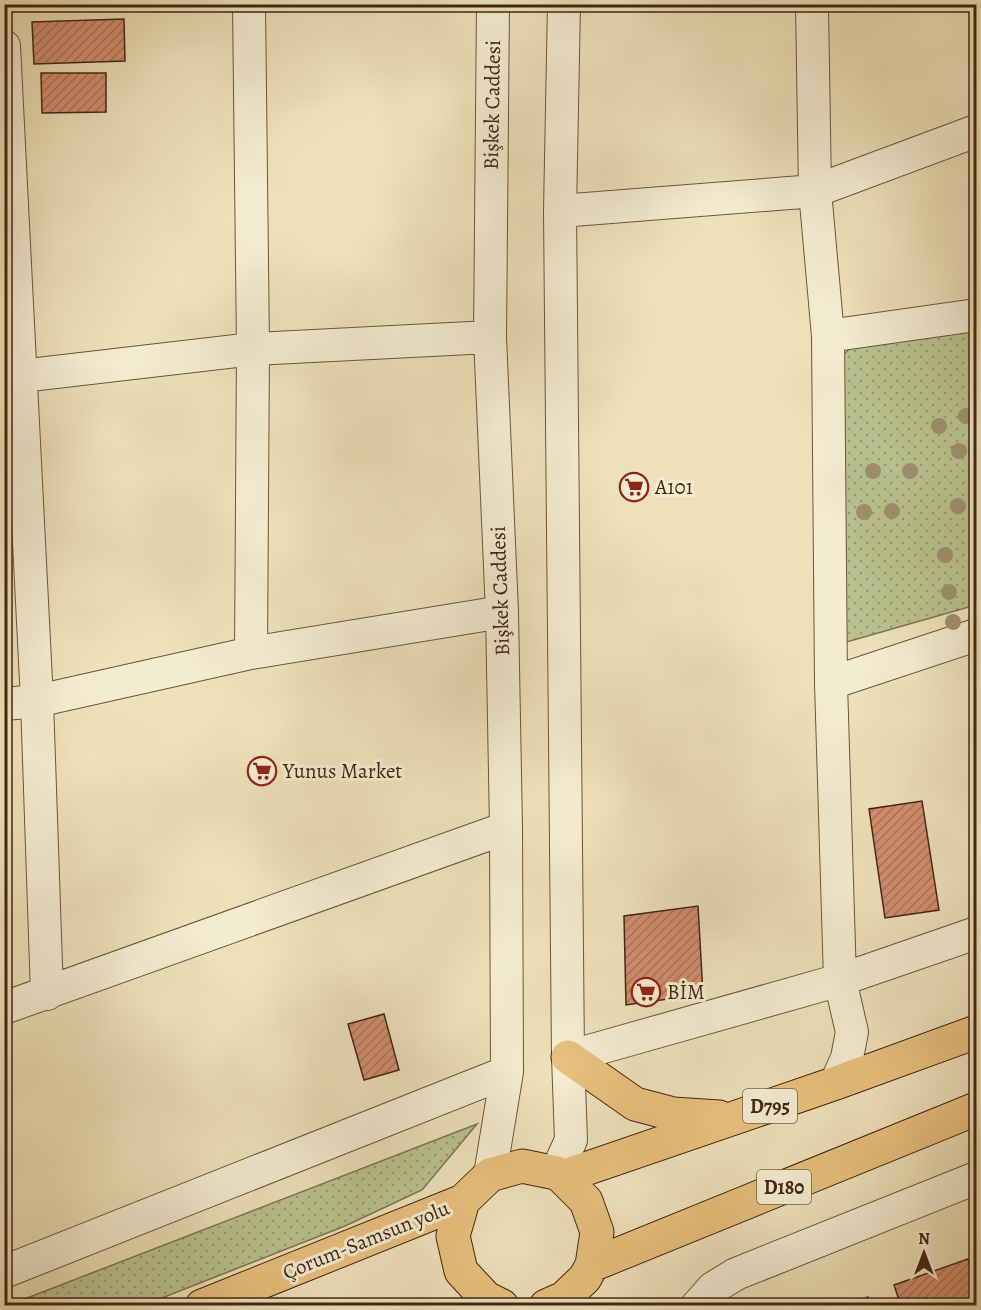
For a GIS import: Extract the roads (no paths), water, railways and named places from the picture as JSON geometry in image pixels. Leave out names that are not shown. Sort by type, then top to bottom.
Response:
[{"type":"highway","name":"D795","points":[[559,1175],[736,1118],[976,1032]]},
{"type":"highway","points":[[568,1057],[635,1104],[673,1114],[736,1118]]},
{"type":"highway","name":"D180","points":[[587,1283],[976,1109]]},
{"type":"highway","name":"Çorum-Samsun yolu","points":[[202,1305],[463,1201],[490,1175],[522,1166],[559,1175]]},
{"type":"highway","points":[[546,1305],[564,1298],[587,1283],[597,1232],[586,1201],[559,1175]]},
{"type":"highway","name":"Çorum-Samsun yolu","points":[[463,1201],[453,1236],[461,1271],[484,1303]]},
{"type":"street","points":[[249,4],[253,349],[251,653]]},
{"type":"street","name":"Bişkek Caddesi","points":[[490,1175],[507,1072],[506,828],[501,612],[490,338],[493,4]]},
{"type":"street","points":[[559,1175],[571,1140],[568,1057],[560,211],[564,4]]},
{"type":"street","points":[[812,4],[815,191],[828,336],[831,683],[840,980],[852,1032],[847,1059],[836,1083]]},
{"type":"street","points":[[4,46],[13,377],[37,701],[47,994]]},
{"type":"street","points":[[560,211],[815,191],[976,131]]},
{"type":"street","points":[[828,336],[976,315]]},
{"type":"street","points":[[13,377],[253,349],[490,338]]},
{"type":"street","points":[[4,704],[37,701],[251,653],[501,612]]},
{"type":"street","points":[[831,683],[976,635]]},
{"type":"street","points":[[4,1008],[506,828]]},
{"type":"street","points":[[568,1057],[840,980],[976,933]]},
{"type":"street","points":[[4,1272],[507,1072]]},
{"type":"street","points":[[697,1305],[713,1288],[736,1274],[976,1178]]},
{"type":"place","name":"A101","points":[[634,487]]},
{"type":"place","name":"Yunus Market","points":[[262,771]]},
{"type":"place","name":"BİM","points":[[646,992]]}]
